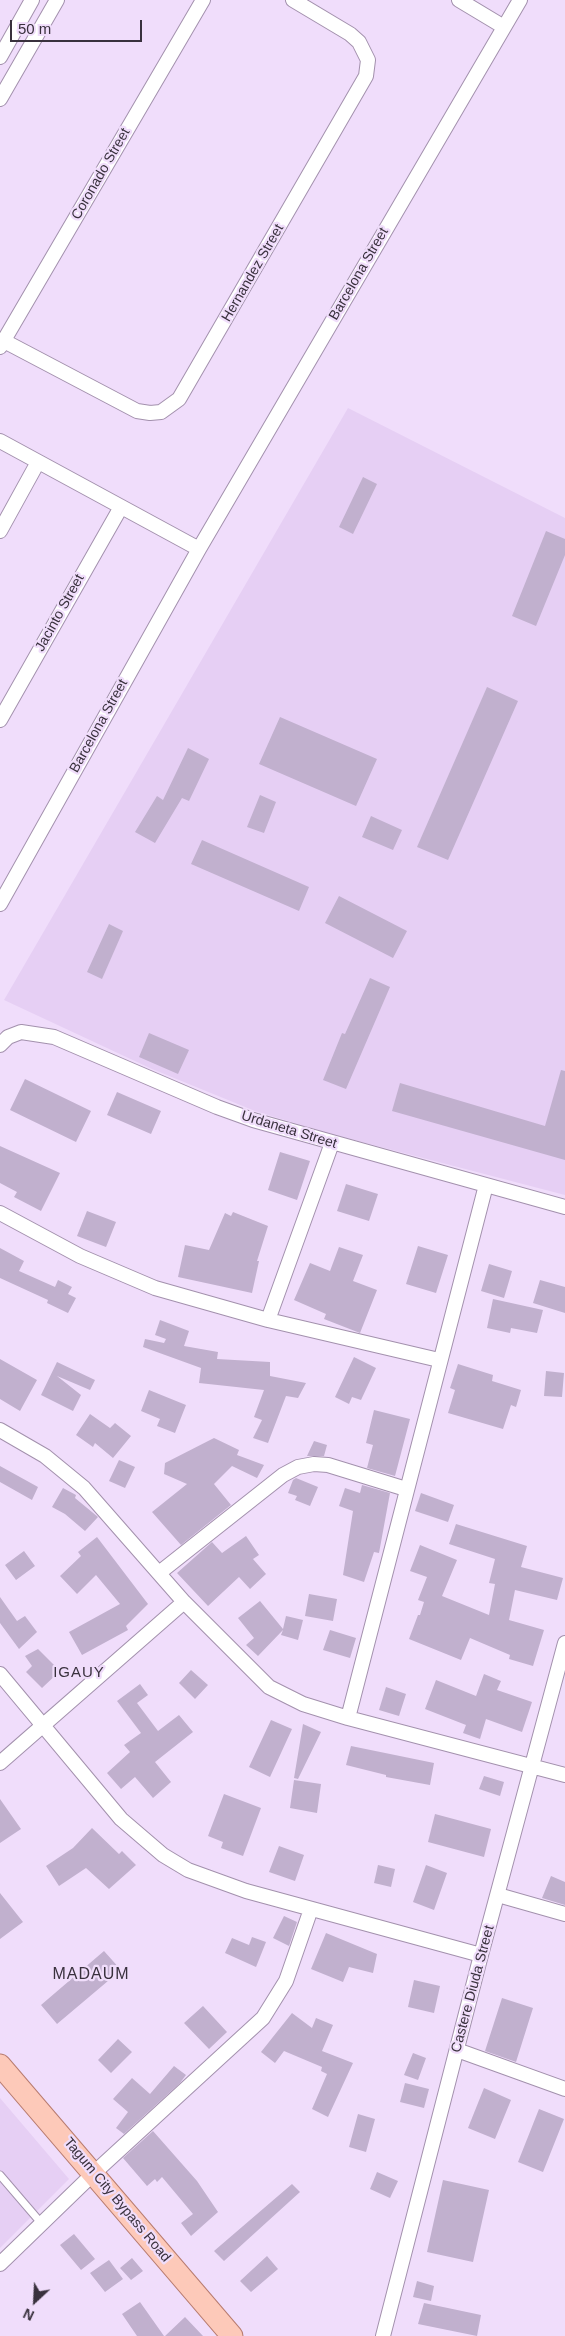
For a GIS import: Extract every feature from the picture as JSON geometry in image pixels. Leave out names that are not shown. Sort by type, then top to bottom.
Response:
[{"type":"main road","name":"Tagum City Bypass Road","points":[[0,2065],[232,2336]]},
{"type":"street","points":[[0,56],[32,0]]},
{"type":"street","points":[[0,99],[57,0]]},
{"type":"street","name":"Coronado Street","points":[[2,344],[203,0]]},
{"type":"street","name":"Hernandez Street","points":[[2,344],[137,411],[150,414],[161,412],[179,399],[366,76],[368,60],[359,42],[350,34],[292,0]]},
{"type":"street","points":[[459,0],[504,27]]},
{"type":"street","name":"Barcelona Street","points":[[0,904],[199,549],[520,0]]},
{"type":"street","points":[[0,441],[199,549]]},
{"type":"street","points":[[0,530],[38,462]]},
{"type":"street","name":"Jacinto Street","points":[[0,720],[121,507]]},
{"type":"street","name":"Urdaneta Street","points":[[0,1045],[8,1037],[21,1032],[54,1037],[217,1107],[332,1144],[565,1207]]},
{"type":"street","points":[[268,1320],[332,1144]]},
{"type":"street","points":[[348,1718],[439,1360],[486,1185]]},
{"type":"street","points":[[0,1212],[115,1273],[155,1288],[268,1320],[439,1360]]},
{"type":"street","points":[[0,1430],[45,1456],[84,1488],[184,1602],[269,1687],[303,1704],[348,1718],[565,1775]]},
{"type":"street","points":[[159,1573],[283,1475],[298,1467],[314,1464],[328,1465],[406,1489]]},
{"type":"street","points":[[0,1763],[184,1602]]},
{"type":"street","name":"Castere Diuda Street","points":[[383,2336],[481,1955],[565,1643]]},
{"type":"street","points":[[0,1674],[121,1819],[163,1855],[188,1870],[215,1881],[311,1909],[481,1955]]},
{"type":"street","points":[[498,1895],[565,1914]]},
{"type":"street","points":[[0,2264],[94,2173],[263,2018],[286,1981],[311,1909]]},
{"type":"street","points":[[457,2050],[565,2089]]},
{"type":"lane","points":[[0,2175],[42,2224]]},
{"type":"shaded area","points":[[348,408],[565,518],[565,1195],[331,1134],[255,1111],[152,1069],[4,1000]]},
{"type":"shaded area","points":[[0,2098],[69,2179],[0,2248]]},
{"type":"building","points":[[363,477],[377,484],[353,534],[339,527]]},
{"type":"building","points":[[546,531],[565,539],[565,555],[536,626],[512,616]]},
{"type":"building","points":[[487,687],[518,701],[448,860],[417,847]]},
{"type":"building","points":[[280,717],[377,759],[356,806],[259,764]]},
{"type":"building","points":[[188,748],[209,759],[189,801],[182,798],[155,843],[135,832],[157,796],[163,800]]},
{"type":"building","points":[[260,795],[276,802],[264,833],[247,827]]},
{"type":"building","points":[[371,816],[402,830],[393,850],[362,837]]},
{"type":"building","points":[[202,840],[309,887],[299,911],[191,864]]},
{"type":"building","points":[[339,896],[407,931],[393,958],[325,923]]},
{"type":"building","points":[[109,924],[123,931],[102,979],[87,972]]},
{"type":"building","points":[[370,978],[390,987],[346,1089],[323,1080],[342,1033],[345,1034]]},
{"type":"building","points":[[149,1033],[189,1050],[178,1074],[139,1057]]},
{"type":"building","points":[[561,1070],[565,1071],[565,1160],[392,1111],[400,1083],[545,1126]]},
{"type":"building","points":[[25,1079],[91,1111],[76,1142],[10,1110]]},
{"type":"building","points":[[117,1092],[161,1111],[151,1134],[107,1115]]},
{"type":"building","points":[[0,1146],[60,1173],[41,1211],[14,1197],[17,1192],[0,1183]]},
{"type":"building","points":[[280,1152],[310,1161],[297,1200],[268,1190]]},
{"type":"building","points":[[346,1184],[378,1194],[369,1221],[337,1211]]},
{"type":"building","points":[[87,1211],[116,1222],[106,1247],[77,1236]]},
{"type":"building","points":[[233,1212],[268,1226],[257,1261],[259,1261],[252,1293],[178,1277],[185,1245],[209,1250],[225,1213],[231,1216]]},
{"type":"building","points":[[418,1246],[448,1255],[436,1293],[406,1284]]},
{"type":"building","points":[[339,1247],[363,1255],[353,1281],[377,1290],[360,1333],[324,1319],[326,1314],[294,1300],[310,1263],[330,1271]]},
{"type":"building","points":[[0,1248],[24,1261],[19,1271],[55,1287],[58,1280],[72,1287],[68,1294],[76,1298],[68,1313],[47,1303],[48,1300],[0,1278]]},
{"type":"building","points":[[489,1264],[512,1271],[504,1298],[481,1291]]},
{"type":"building","points":[[540,1280],[565,1287],[565,1313],[533,1303]]},
{"type":"building","points":[[493,1299],[543,1310],[537,1333],[511,1328],[510,1333],[487,1328]]},
{"type":"building","points":[[160,1320],[189,1331],[184,1346],[218,1352],[217,1359],[270,1362],[270,1376],[306,1383],[298,1398],[286,1396],[268,1443],[253,1438],[262,1420],[254,1417],[264,1390],[199,1383],[201,1368],[143,1347],[145,1339],[164,1343],[166,1339],[155,1335]]},
{"type":"building","points":[[354,1357],[376,1368],[361,1400],[352,1397],[349,1404],[335,1397]]},
{"type":"building","points":[[0,1359],[37,1380],[20,1411],[0,1399]]},
{"type":"building","points":[[57,1362],[95,1380],[90,1390],[57,1376],[81,1395],[73,1411],[41,1395]]},
{"type":"building","points":[[458,1364],[493,1375],[492,1381],[521,1390],[516,1407],[511,1405],[503,1429],[448,1413],[455,1390],[450,1388]]},
{"type":"building","points":[[546,1371],[564,1373],[562,1397],[544,1396]]},
{"type":"building","points":[[149,1390],[186,1405],[175,1433],[157,1426],[160,1419],[141,1411]]},
{"type":"building","points":[[374,1410],[410,1419],[395,1476],[367,1468],[373,1445],[366,1443]]},
{"type":"building","points":[[90,1414],[110,1428],[115,1423],[131,1436],[113,1458],[95,1443],[93,1447],[76,1435]]},
{"type":"building","points":[[214,1438],[239,1450],[237,1455],[264,1465],[257,1478],[232,1466],[214,1484],[231,1505],[181,1545],[152,1512],[187,1484],[164,1474],[165,1463]]},
{"type":"building","points":[[314,1441],[327,1445],[324,1456],[307,1456]]},
{"type":"building","points":[[119,1460],[135,1467],[125,1488],[109,1481]]},
{"type":"building","points":[[0,1466],[38,1487],[32,1500],[0,1482]]},
{"type":"building","points":[[296,1478],[318,1487],[310,1506],[295,1500],[297,1496],[288,1493],[293,1480]]},
{"type":"building","points":[[362,1485],[390,1493],[379,1553],[374,1552],[364,1582],[343,1575],[353,1511],[339,1506],[345,1488],[360,1493]]},
{"type":"building","points":[[63,1488],[76,1495],[75,1498],[98,1517],[85,1531],[65,1514],[52,1507]]},
{"type":"building","points":[[421,1493],[454,1505],[448,1522],[415,1511]]},
{"type":"building","points":[[456,1524],[527,1546],[521,1567],[563,1578],[557,1600],[515,1590],[509,1620],[544,1630],[533,1666],[509,1659],[510,1655],[470,1638],[461,1660],[409,1639],[424,1602],[418,1600],[427,1577],[410,1571],[420,1545],[457,1560],[442,1596],[489,1615],[495,1584],[489,1583],[495,1559],[449,1544]]},
{"type":"building","points":[[246,1536],[259,1555],[253,1559],[266,1574],[250,1589],[239,1577],[208,1606],[177,1573],[212,1542],[222,1553]]},
{"type":"building","points":[[97,1537],[148,1604],[126,1626],[128,1630],[82,1655],[69,1632],[120,1604],[96,1575],[77,1594],[60,1576],[81,1556],[78,1552]]},
{"type":"building","points":[[24,1551],[35,1566],[16,1580],[5,1565]]},
{"type":"building","points":[[309,1594],[337,1599],[333,1621],[305,1616]]},
{"type":"building","points":[[0,1597],[17,1621],[25,1616],[37,1632],[19,1649],[0,1623]]},
{"type":"building","points":[[260,1601],[283,1629],[286,1616],[303,1620],[298,1640],[281,1635],[283,1630],[258,1656],[246,1645],[254,1638],[238,1618]]},
{"type":"building","points":[[330,1630],[356,1638],[350,1658],[323,1650]]},
{"type":"building","points":[[38,1649],[60,1671],[42,1688],[26,1672],[32,1666],[25,1656]]},
{"type":"building","points":[[191,1670],[208,1685],[195,1699],[179,1683]]},
{"type":"building","points":[[484,1674],[501,1681],[497,1690],[532,1702],[522,1732],[486,1719],[480,1739],[463,1733],[466,1725],[425,1709],[436,1680],[476,1696]]},
{"type":"building","points":[[140,1684],[148,1695],[137,1703],[158,1731],[179,1715],[193,1732],[155,1762],[171,1782],[153,1798],[135,1777],[121,1789],[107,1773],[130,1752],[124,1745],[141,1733],[117,1701]]},
{"type":"building","points":[[386,1687],[406,1694],[399,1716],[379,1710]]},
{"type":"building","points":[[271,1720],[292,1729],[270,1777],[249,1767]]},
{"type":"building","points":[[303,1724],[321,1732],[298,1779],[294,1778]]},
{"type":"building","points":[[351,1746],[434,1763],[430,1785],[386,1777],[386,1775],[346,1765]]},
{"type":"building","points":[[484,1776],[504,1782],[500,1796],[479,1789]]},
{"type":"building","points":[[294,1780],[321,1784],[317,1813],[290,1808]]},
{"type":"building","points":[[224,1794],[261,1808],[243,1856],[221,1848],[223,1842],[208,1836]]},
{"type":"building","points":[[0,1799],[21,1829],[0,1843]]},
{"type":"building","points":[[435,1814],[491,1829],[484,1857],[428,1842]]},
{"type":"building","points":[[92,1828],[119,1854],[122,1851],[136,1865],[109,1889],[86,1868],[59,1886],[46,1866],[73,1848]]},
{"type":"building","points":[[279,1846],[304,1855],[295,1881],[269,1872]]},
{"type":"building","points":[[378,1865],[395,1869],[391,1887],[374,1883]]},
{"type":"building","points":[[426,1865],[447,1873],[434,1910],[413,1902]]},
{"type":"building","points":[[551,1876],[565,1882],[565,1905],[542,1898]]},
{"type":"building","points":[[0,1893],[23,1922],[0,1939]]},
{"type":"building","points":[[284,1916],[297,1922],[289,1946],[273,1938]]},
{"type":"building","points":[[326,1933],[377,1954],[373,1973],[349,1967],[343,1982],[311,1969]]},
{"type":"building","points":[[252,1937],[266,1942],[256,1967],[225,1953],[232,1938],[249,1945]]},
{"type":"building","points":[[104,1951],[121,1970],[57,2024],[41,2005]]},
{"type":"building","points":[[414,1980],[440,1986],[434,2013],[408,2007]]},
{"type":"building","points":[[502,1998],[533,2008],[516,2062],[485,2051]]},
{"type":"building","points":[[203,2006],[227,2032],[209,2049],[184,2023]]},
{"type":"building","points":[[292,2013],[312,2028],[316,2018],[333,2025],[322,2051],[353,2063],[328,2117],[312,2109],[327,2074],[321,2071],[322,2067],[284,2051],[275,2063],[261,2052]]},
{"type":"building","points":[[118,2039],[132,2052],[111,2073],[98,2060]]},
{"type":"building","points":[[413,2053],[426,2058],[418,2080],[404,2075]]},
{"type":"building","points":[[174,2066],[186,2075],[180,2083],[124,2134],[116,2128],[128,2112],[113,2099],[132,2078],[150,2094]]},
{"type":"building","points":[[405,2083],[429,2089],[424,2108],[400,2102]]},
{"type":"building","points":[[484,2088],[511,2100],[495,2139],[468,2128]]},
{"type":"building","points":[[539,2109],[564,2119],[543,2172],[518,2162]]},
{"type":"building","points":[[358,2114],[375,2119],[366,2152],[349,2147]]},
{"type":"building","points":[[153,2131],[197,2181],[218,2212],[191,2236],[181,2223],[193,2214],[162,2177],[157,2182],[155,2179],[147,2186],[123,2158]]},
{"type":"building","points":[[377,2172],[398,2181],[390,2198],[370,2189]]},
{"type":"building","points":[[443,2180],[489,2190],[473,2262],[427,2252]]},
{"type":"building","points":[[292,2184],[300,2192],[224,2261],[214,2251]]},
{"type":"building","points":[[74,2234],[95,2259],[81,2270],[60,2245]]},
{"type":"building","points":[[267,2256],[278,2269],[251,2292],[240,2281]]},
{"type":"building","points":[[132,2258],[143,2271],[131,2280],[120,2268]]},
{"type":"building","points":[[109,2260],[123,2279],[105,2292],[90,2273]]},
{"type":"building","points":[[417,2281],[434,2286],[431,2301],[413,2297]]},
{"type":"building","points":[[140,2302],[164,2336],[137,2336],[122,2314]]},
{"type":"building","points":[[424,2303],[481,2315],[477,2336],[418,2324]]},
{"type":"building","points":[[185,2317],[203,2336],[165,2336]]},
{"type":"district","name":"IGAUY","points":[[79,1673]]},
{"type":"district","name":"MADAUM","points":[[91,1975]]}]
